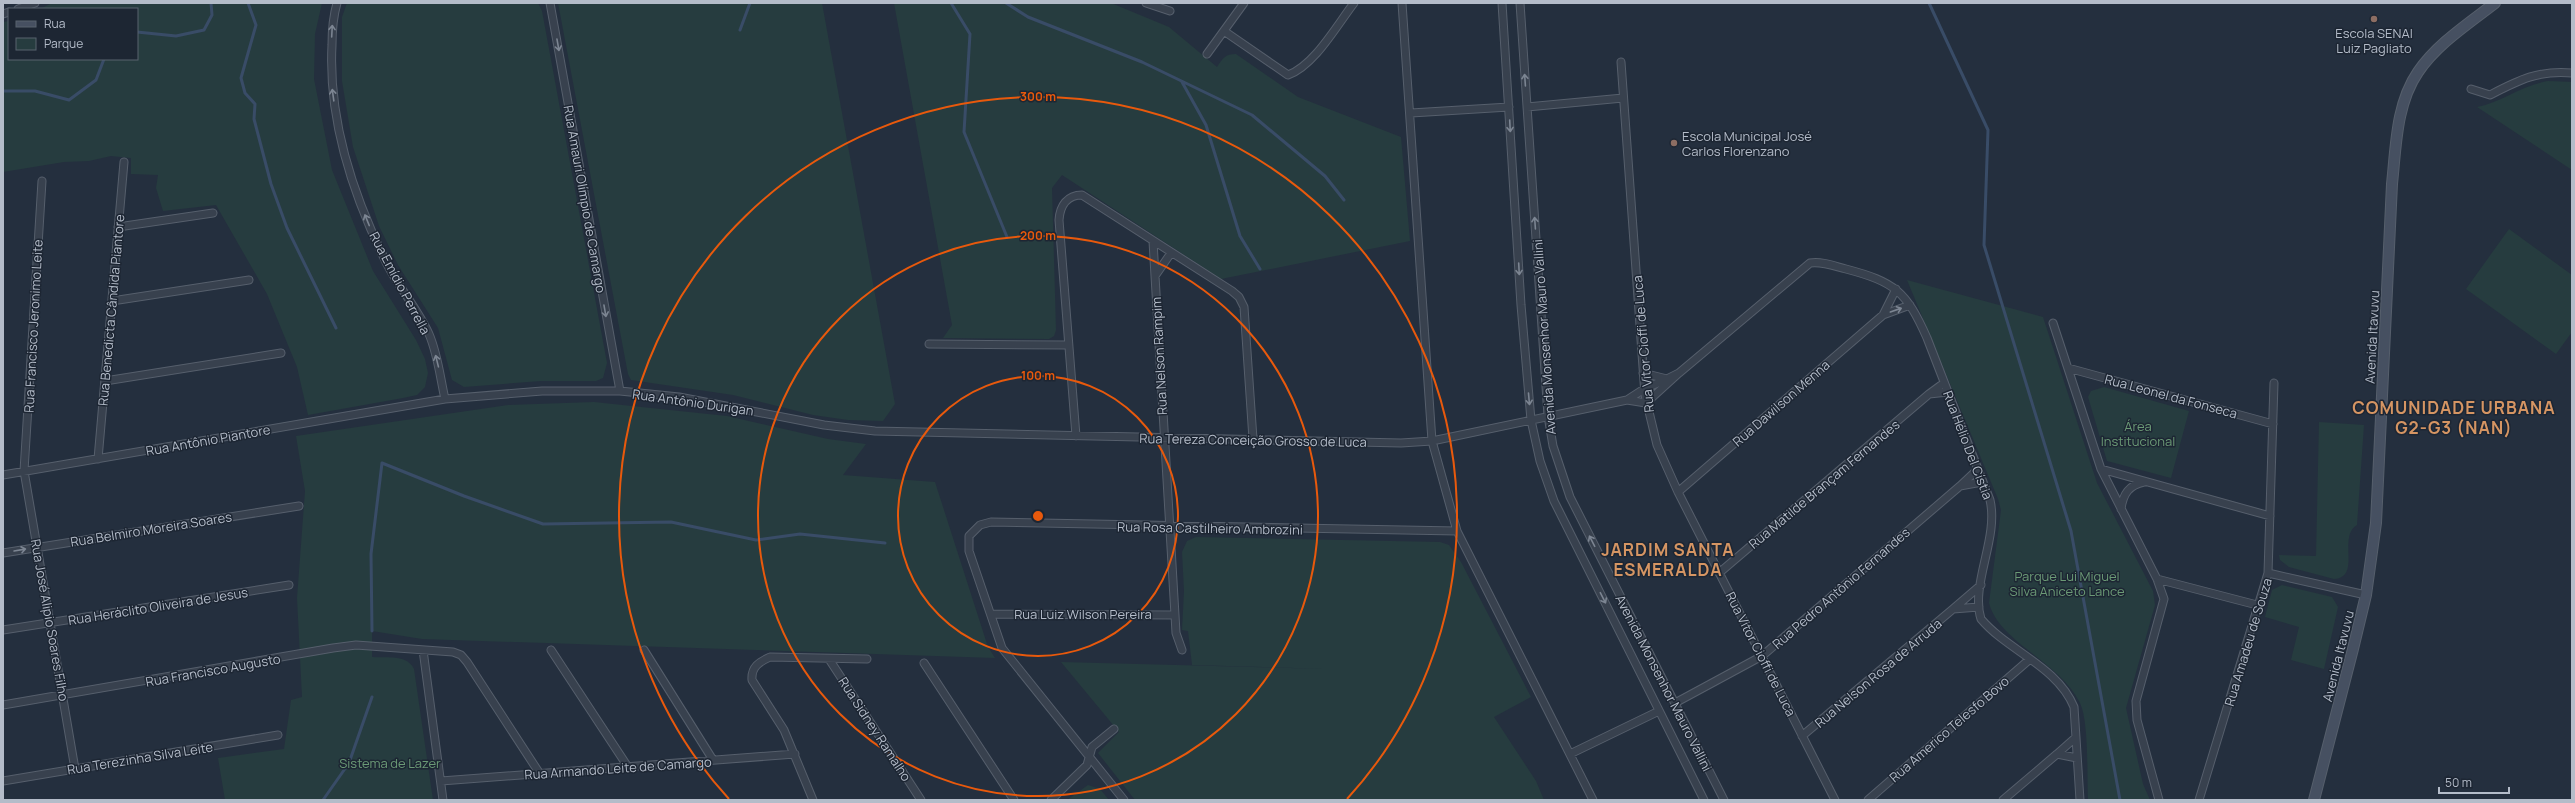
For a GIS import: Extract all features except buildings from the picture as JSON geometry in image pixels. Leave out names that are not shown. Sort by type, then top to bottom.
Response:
[{"type":"main road","name":"Avenida Itavuvu","points":[[2314,800],[2366,595],[2376,523],[2392,184],[2398,130],[2404,101],[2417,73],[2443,44],[2495,3]]},
{"type":"street","points":[[21,8],[35,3]]},
{"type":"street","name":"Rua Emídio Perrella","points":[[337,3],[332,28],[332,90],[345,157],[354,189],[387,264],[429,334],[437,358],[445,399]]},
{"type":"street","points":[[1146,3],[1170,11]]},
{"type":"street","points":[[1207,54],[1244,3]]},
{"type":"street","points":[[1224,31],[1288,75],[1296,72],[1310,60],[1354,3]]},
{"type":"street","points":[[1402,3],[1411,113],[1432,441],[1457,531],[1593,800]]},
{"type":"street","name":"Avenida Monsenhor Mauro Vallini","points":[[1502,3],[1531,420],[1540,461],[1554,501],[1704,800]]},
{"type":"street","name":"Avenida Monsenhor Mauro Vallini","points":[[1520,3],[1548,416],[1553,446],[1570,497],[1724,800]]},
{"type":"street","name":"Rua Amauri Olímpio de Camargo","points":[[550,4],[620,391]]},
{"type":"street","name":"Rua Vitor Cioffi de Luca","points":[[1621,62],[1644,389],[1657,446],[1719,574],[1835,800]]},
{"type":"street","points":[[2471,89],[2490,95],[2526,76],[2549,72],[2572,73]]},
{"type":"street","points":[[1527,107],[1624,98]]},
{"type":"street","points":[[1411,113],[1509,107]]},
{"type":"street","name":"Rua Benedicta Cândida Piantore","points":[[98,459],[124,162]]},
{"type":"street","name":"Rua Francisco Jeronimo Leite","points":[[24,471],[42,182]]},
{"type":"street","points":[[1076,436],[1059,220],[1060,212],[1066,202],[1076,195],[1087,197],[1171,253],[1232,291],[1242,302],[1244,307],[1253,439]]},
{"type":"street","points":[[118,227],[213,213]]},
{"type":"street","name":"Rua Nelson Rampim","points":[[1153,241],[1164,439],[1171,527],[1174,615],[1176,633],[1182,650]]},
{"type":"street","points":[[1155,276],[1171,253]]},
{"type":"street","name":"Rua Tereza Conceição Grosso de Luca","points":[[875,431],[1164,439],[1253,439],[1400,443],[1432,441],[1627,400],[1646,403],[1805,265],[1816,262]]},
{"type":"street","name":"Rua Hélio Del Cístia","points":[[1816,262],[1869,275],[1887,282],[1904,296],[1927,338],[1993,512],[1981,585],[1979,607],[1981,619],[1986,625],[2045,671],[2071,698],[2074,707],[2080,800]]},
{"type":"street","points":[[112,301],[249,280]]},
{"type":"street","name":"Rua Dawilson Menna","points":[[1883,315],[1896,289]]},
{"type":"street","name":"Rua Dawilson Menna","points":[[1678,492],[1883,315],[1910,305]]},
{"type":"street","points":[[2053,323],[2101,469],[2157,579],[2164,599],[2163,609],[2136,701],[2136,710],[2159,800]]},
{"type":"street","points":[[929,344],[1068,345]]},
{"type":"street","points":[[105,381],[281,353]]},
{"type":"street","name":"Rua Leonel da Fonseca","points":[[2068,368],[2273,424]]},
{"type":"street","points":[[1643,372],[1667,379]]},
{"type":"street","name":"Rua Tereza Conceição Grosso de Luca","points":[[1627,400],[1644,389],[1680,373]]},
{"type":"street","name":"Rua Matilde Brançam Fernandes","points":[[1719,574],[1929,394],[1944,383]]},
{"type":"street","name":"Rua Amadeu de Souza","points":[[2199,800],[2217,747],[2257,605],[2268,573],[2274,384]]},
{"type":"street","name":"Rua Antônio Durigan","points":[[413,404],[445,399],[542,391],[620,391],[718,403],[824,425],[875,431]]},
{"type":"street","points":[[1929,394],[1948,392]]},
{"type":"street","name":"Rua Antônio Piantore","points":[[3,475],[340,418],[413,404]]},
{"type":"street","points":[[2101,469],[2270,516]]},
{"type":"street","name":"Rua Pedro Antônio Fernandes","points":[[1675,703],[1762,656],[1977,470]]},
{"type":"street","name":"Rua José Alipio Soares Filho","points":[[24,471],[75,769]]},
{"type":"street","points":[[1960,486],[1982,482]]},
{"type":"street","points":[[2121,510],[2123,499],[2130,487],[2146,482]]},
{"type":"street","name":"Rua Belmiro Moreira Soares","points":[[3,553],[299,506]]},
{"type":"street","name":"Rua Rosa Castilheiro Ambrozini","points":[[991,614],[969,551],[969,536],[980,524],[991,522],[1171,527],[1457,531]]},
{"type":"street","points":[[2268,573],[2366,595]]},
{"type":"street","points":[[2157,579],[2257,605]]},
{"type":"street","name":"Rua Heráclito Oliveira de Jesus","points":[[3,630],[50,624],[289,585]]},
{"type":"street","name":"Rua Nelson Rosa de Arruda","points":[[1802,736],[1981,585]]},
{"type":"street","name":"Rua Nelson Rosa de Arruda","points":[[1953,609],[1979,607]]},
{"type":"street","points":[[991,614],[1002,648],[1124,800]]},
{"type":"street","name":"Rua Luiz Wilson Pereira","points":[[991,614],[1174,615]]},
{"type":"street","name":"Rua Francisco Augusto","points":[[3,705],[356,645],[453,652],[461,655],[540,774]]},
{"type":"street","points":[[423,650],[443,800]]},
{"type":"street","points":[[551,650],[628,767]]},
{"type":"street","points":[[644,650],[713,760]]},
{"type":"street","points":[[813,800],[784,730],[752,680],[752,672],[756,665],[770,657],[867,659]]},
{"type":"street","name":"Rua Sidney Ramalho","points":[[829,659],[921,800]]},
{"type":"street","name":"Rua Americo Telesfo Bovo","points":[[1868,800],[2030,659]]},
{"type":"street","points":[[924,663],[1014,800]]},
{"type":"street","points":[[1570,754],[1659,710]]},
{"type":"street","points":[[1051,800],[1087,765],[1092,747],[1114,730]]},
{"type":"street","name":"Rua Terezinha Silva Leite","points":[[3,781],[278,735]]},
{"type":"street","points":[[2003,800],[2075,738]]},
{"type":"street","name":"Rua Armando Leite de Camargo","points":[[441,781],[795,754]]},
{"type":"street","points":[[2057,754],[2077,758]]},
{"type":"green space","points":[[52,3],[322,3],[315,34],[314,79],[332,170],[373,271],[416,340],[425,359],[428,373],[425,387],[417,395],[308,415],[297,367],[267,294],[216,205],[163,211],[156,188],[158,175],[131,174],[131,158],[111,156],[89,161],[64,162],[3,172],[3,22],[8,21],[8,60],[138,60],[138,8],[42,8]]},
{"type":"green space","points":[[347,3],[538,3],[542,11],[607,363],[603,378],[596,381],[541,381],[464,387],[452,380],[438,328],[398,265],[379,226],[353,147],[342,81],[342,17]]},
{"type":"green space","points":[[558,3],[822,3],[895,404],[883,421],[848,420],[813,415],[733,395],[631,380],[628,374]]},
{"type":"green space","points":[[894,3],[1111,3],[1169,27],[1217,67],[1225,57],[1236,54],[1298,97],[1401,137],[1410,241],[1221,279],[1062,175],[1052,188],[1056,330],[1054,336],[1049,339],[943,338],[952,325]]},
{"type":"green space","points":[[2548,81],[2572,82],[2572,170],[2477,107],[2486,105],[2529,86]]},
{"type":"green space","points":[[2509,229],[2572,275],[2572,332],[2556,354],[2466,289]]},
{"type":"green space","name":"Parque Lui Miguel Silva Aniceto Lance","points":[[1907,280],[2043,317],[2097,483],[2153,591],[2155,605],[2126,708],[2143,784],[2150,800],[2088,800],[2085,723],[2080,703],[2071,689],[2059,676],[2017,641],[1995,617],[1989,603],[2001,510],[1998,499]]},
{"type":"green space","name":"Área Institucional","points":[[2104,387],[2189,411],[2171,478],[2107,461],[2088,397],[2091,391]]},
{"type":"green space","name":"Sistema de Lazer","points":[[594,402],[727,416],[828,439],[866,444],[843,475],[935,482],[988,647],[995,658],[422,639],[372,631],[372,657],[402,659],[411,664],[414,669],[433,800],[225,800],[218,758],[284,749],[291,700],[302,697],[297,598],[305,491],[296,436],[508,405]]},
{"type":"green space","points":[[2319,422],[2364,425],[2357,525],[2351,531],[2349,538],[2347,571],[2342,577],[2334,579],[2289,567],[2280,560],[2279,555],[2316,556]]},
{"type":"green space","points":[[1196,537],[1440,542],[1449,545],[1461,562],[1531,697],[1494,717],[1536,781],[1544,800],[1135,800],[1098,753],[1119,732],[1061,662],[1329,669],[1192,665],[1188,631],[1182,630],[1184,591],[1182,552],[1187,541]]},
{"type":"green space","points":[[2282,585],[2332,597],[2338,607],[2324,669],[2291,660],[2299,627],[2265,617],[2272,590]]},
{"type":"green space","points":[[1088,785],[1100,789],[1109,800],[1067,800]]},
{"type":"waterway","points":[[138,32],[176,36],[204,30],[212,15],[211,3]]},
{"type":"waterway","points":[[248,3],[256,25],[241,78],[245,93],[255,104],[254,119],[271,184],[287,228],[336,328]]},
{"type":"waterway","points":[[740,30],[750,3]]},
{"type":"waterway","points":[[951,3],[970,34],[964,132],[1007,237]]},
{"type":"waterway","points":[[1006,3],[1028,17],[1142,62],[1252,115],[1325,176],[1344,200]]},
{"type":"waterway","points":[[1929,3],[1988,130],[1984,245],[2071,531],[2120,800]]},
{"type":"waterway","points":[[3,91],[35,91],[69,100],[96,80],[104,60]]},
{"type":"waterway","points":[[1182,82],[1206,125],[1240,236],[1260,269]]},
{"type":"waterway","points":[[372,631],[371,554],[382,463],[464,496],[543,524],[671,522],[756,540],[800,534],[885,543]]},
{"type":"waterway","points":[[323,800],[349,763],[372,697]]},
{"type":"place","name":"Escola SENAI Luiz Pagliato","points":[[2374,19]]},
{"type":"place","name":"Escola Municipal José Carlos Florenzano","points":[[1674,143]]},
{"type":"district","name":"COMUNIDADE URBANA G2-G3 (NAN)","points":[[2454,418]]},
{"type":"district","name":"JARDIM SANTA ESMERALDA","points":[[1668,560]]}]
